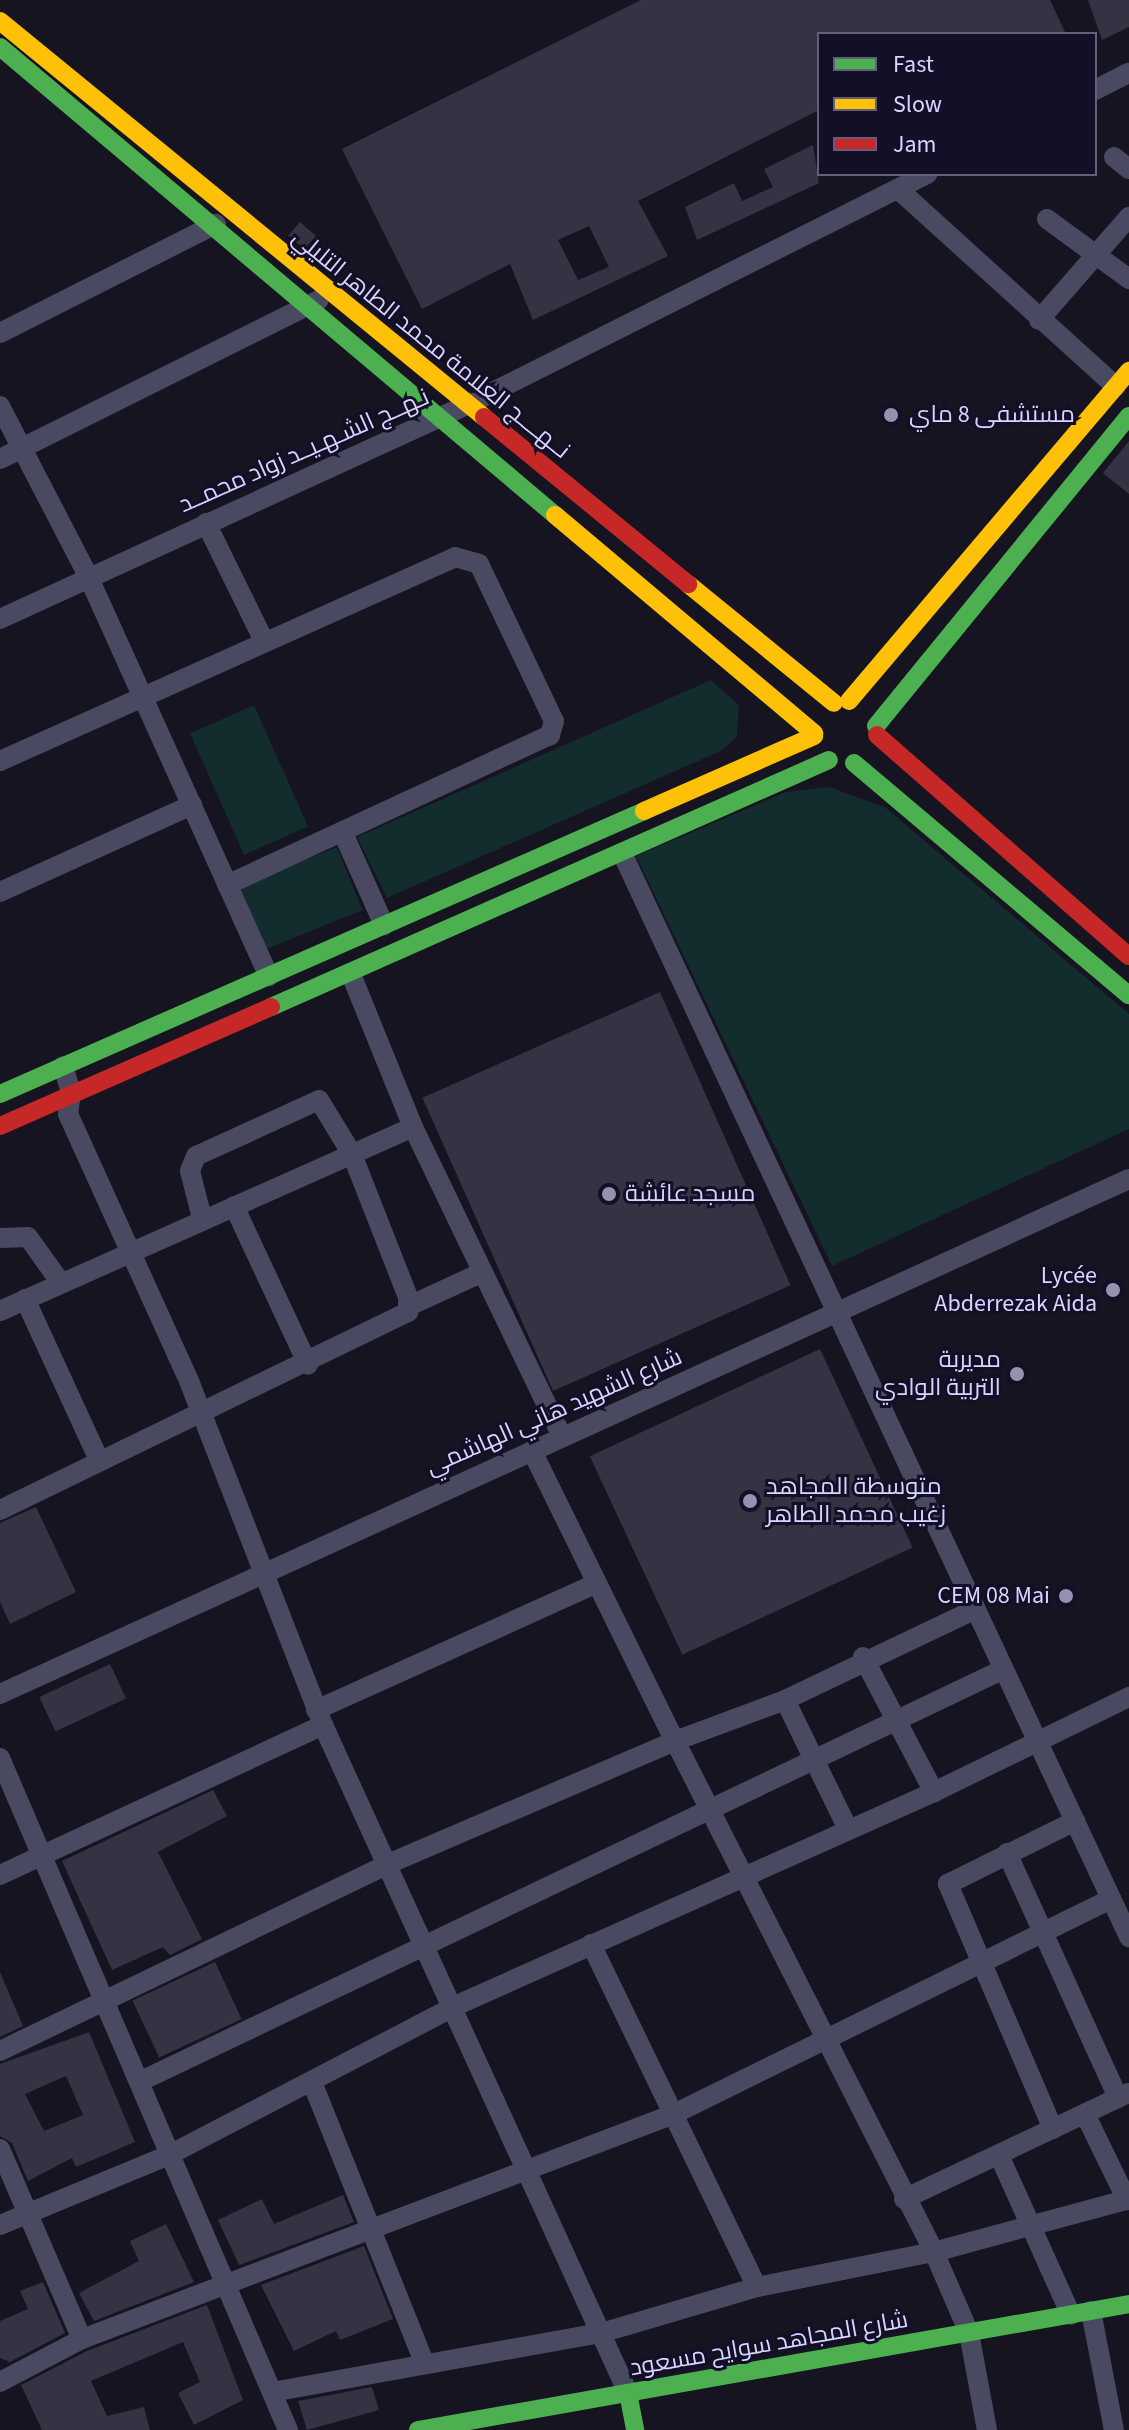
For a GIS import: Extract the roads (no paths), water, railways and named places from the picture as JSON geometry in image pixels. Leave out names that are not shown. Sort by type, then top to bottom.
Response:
[{"type":"street","name":"نــهــــج العلامة محمد الطاهر التليلي","points":[[0,21],[327,295],[469,404],[842,702]]},
{"type":"street","name":"نــهــــج العلامة محمد الطاهر التليلي","points":[[0,47],[216,224],[308,307],[814,734]]},
{"type":"street","points":[[1097,89],[1129,73]]},
{"type":"street","name":"نـهــج الشـهـيــد زواد محمــد","points":[[0,619],[469,404],[923,176]]},
{"type":"street","points":[[829,760],[814,734],[819,715],[842,702],[1122,379],[1039,320],[898,189]]},
{"type":"street","points":[[1039,320],[1129,217]]},
{"type":"street","points":[[1047,219],[1129,279]]},
{"type":"street","points":[[0,333],[216,224]]},
{"type":"street","points":[[0,459],[327,295]]},
{"type":"street","points":[[0,406],[89,578],[269,976]]},
{"type":"street","points":[[854,763],[870,752],[877,730],[1129,416]]},
{"type":"street","points":[[206,523],[264,641]]},
{"type":"street","points":[[0,761],[455,557],[469,558],[484,571],[554,721],[550,735],[531,747],[227,885]]},
{"type":"street","points":[[842,702],[867,709],[877,730],[1129,956]]},
{"type":"street","points":[[0,1094],[814,734]]},
{"type":"street","points":[[0,1126],[351,974],[829,760],[854,763],[1129,995]]},
{"type":"street","points":[[0,892],[192,805]]},
{"type":"street","points":[[343,833],[384,925]]},
{"type":"street","points":[[622,853],[834,1315],[1129,1937]]},
{"type":"street","points":[[351,974],[413,1127],[562,1437]]},
{"type":"street","points":[[63,1066],[71,1093],[68,1114],[203,1414],[261,1575],[320,1718],[425,1948],[455,2006],[628,2393],[635,2430]]},
{"type":"street","points":[[39,1076],[50,1103],[68,1114]]},
{"type":"street","points":[[202,1218],[190,1171],[196,1156],[312,1101],[326,1106],[352,1154],[409,1306]]},
{"type":"street","points":[[0,1311],[131,1255],[202,1218],[413,1127]]},
{"type":"street","name":"شارع الشهيد هاني الهاشمي","points":[[0,1694],[1129,1179]]},
{"type":"street","points":[[234,1206],[308,1365]]},
{"type":"street","points":[[0,1238],[28,1237],[61,1283]]},
{"type":"street","points":[[0,1510],[99,1460],[399,1322],[409,1306],[483,1272]]},
{"type":"street","points":[[25,1299],[99,1460]]},
{"type":"street","points":[[532,1451],[675,1741],[747,1875],[904,2199],[934,2252],[969,2333],[987,2430]]},
{"type":"street","points":[[0,1875],[597,1583]]},
{"type":"street","points":[[0,2051],[103,1997],[388,1864],[675,1741],[785,1700],[863,1657],[974,1610]]},
{"type":"street","points":[[863,1657],[901,1722],[934,1792]]},
{"type":"street","points":[[141,2081],[901,1722],[1002,1670]]},
{"type":"street","points":[[0,2225],[171,2154],[455,2006],[934,1792],[1129,1697]]},
{"type":"street","points":[[785,1700],[848,1829]]},
{"type":"street","points":[[0,1758],[231,2287],[288,2430]]},
{"type":"street","points":[[1053,2129],[978,1963],[948,1884],[1075,1821]]},
{"type":"street","points":[[904,2199],[1123,2095],[1007,1853]]},
{"type":"street","points":[[0,2382],[82,2339],[231,2287],[375,2231],[525,2166],[674,2114],[1111,1899]]},
{"type":"street","points":[[591,1944],[757,2287]]},
{"type":"street","points":[[312,2082],[375,2231],[424,2362]]},
{"type":"street","points":[[272,2392],[424,2362],[601,2333],[757,2287],[934,2252],[1128,2199],[1085,2114]]},
{"type":"street","points":[[0,2149],[82,2339]]},
{"type":"street","points":[[999,2155],[1071,2315]]},
{"type":"street","name":"شارع المجاهد سوايح مسعود","points":[[418,2430],[459,2426],[1129,2304]]},
{"type":"street","points":[[1091,2311],[1114,2430]]},
{"type":"place","name":"مستشفى 8 ماي","points":[[891,415]]},
{"type":"place","name":"مسجد عائشة","points":[[609,1194]]},
{"type":"place","name":"Lycée Abderrezak Aida","points":[[1113,1290]]},
{"type":"place","name":"مديربة التربية الوادي","points":[[1017,1374]]},
{"type":"place","name":"متوسطة المجاهد زغيب محمد الطاهر","points":[[750,1501]]},
{"type":"place","name":"CEM 08 Mai","points":[[1066,1596]]}]
